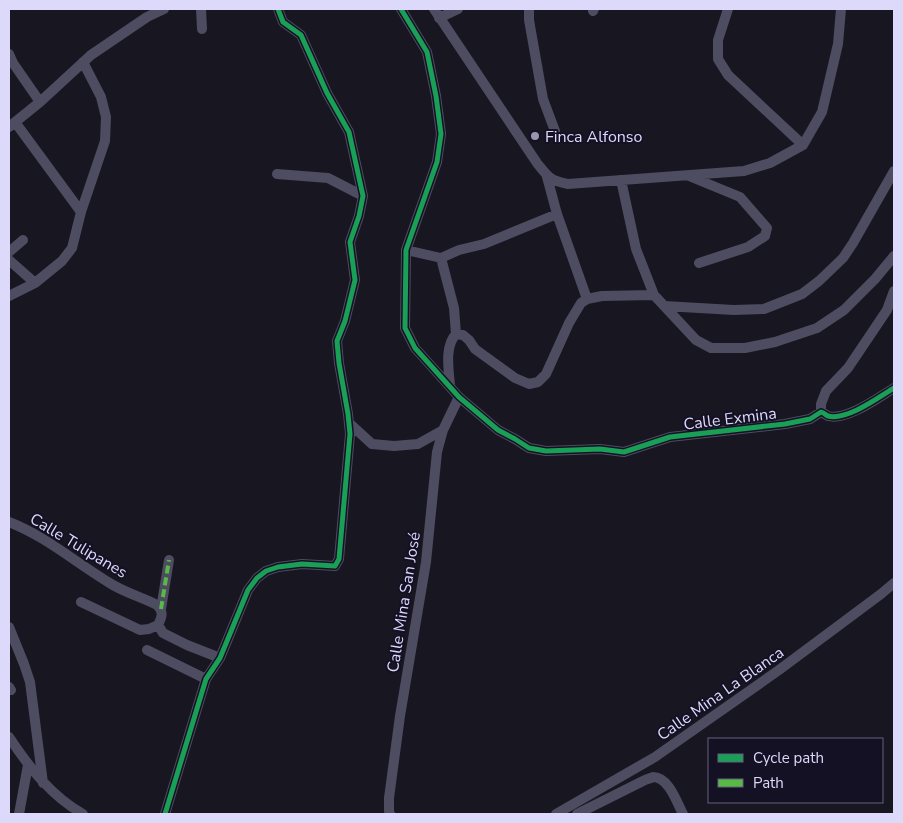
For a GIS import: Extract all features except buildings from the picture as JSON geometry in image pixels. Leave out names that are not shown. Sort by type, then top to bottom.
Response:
[{"type":"street","points":[[81,212],[12,125],[91,55],[145,13],[164,9]]},
{"type":"street","points":[[201,9],[202,29]]},
{"type":"street","points":[[165,814],[206,679],[220,658],[248,590],[257,578],[266,571],[278,567],[302,564],[336,566],[339,559],[350,434],[338,363],[337,341],[355,280],[350,242],[363,196],[350,132],[327,93],[301,35],[283,22],[278,9]]},
{"type":"street","name":"Calle Exmina","points":[[401,9],[427,52],[441,134],[437,162],[406,250],[405,328],[415,348],[432,368],[459,397],[498,430],[529,448],[546,451],[600,449],[624,452],[670,438],[785,424],[810,419],[821,412],[830,416],[844,415],[864,407],[894,388]]},
{"type":"street","points":[[458,9],[436,13],[547,176],[557,214],[587,299]]},
{"type":"street","points":[[529,9],[529,20],[544,99],[555,130]]},
{"type":"street","points":[[728,9],[718,40],[718,59],[728,76],[803,145]]},
{"type":"street","points":[[547,176],[558,182],[568,184],[744,170],[770,163],[803,145],[822,112],[838,44],[841,9]]},
{"type":"street","points":[[9,54],[13,63],[40,102]]},
{"type":"street","points":[[9,296],[35,283],[62,261],[72,248],[81,212],[105,141],[106,117],[100,97],[83,62]]},
{"type":"street","points":[[664,306],[734,310],[764,309],[802,294],[842,258],[853,243],[894,171]]},
{"type":"street","points":[[276,174],[328,178],[363,196]]},
{"type":"street","points":[[687,175],[740,198],[768,228],[765,236],[748,247],[700,263]]},
{"type":"street","points":[[621,180],[636,249],[654,295],[696,340],[711,348],[745,348],[774,342],[817,328],[844,310],[875,279],[894,256]]},
{"type":"street","points":[[406,250],[441,258],[459,250],[484,244],[557,214]]},
{"type":"street","points":[[9,252],[23,240]]},
{"type":"street","points":[[441,258],[454,308],[456,334]]},
{"type":"street","points":[[9,260],[35,283]]},
{"type":"street","points":[[821,412],[821,404],[826,391],[848,368],[887,310],[894,291]]},
{"type":"street","points":[[456,334],[463,335],[475,349],[515,378],[529,384],[538,382],[546,374],[569,323],[581,303],[587,299],[602,296],[654,295]]},
{"type":"street","points":[[450,386],[449,349],[451,339],[456,334]]},
{"type":"street","name":"Calle Mina San José","points":[[390,814],[389,798],[400,716],[426,562],[437,452],[443,430],[459,397]]},
{"type":"street","points":[[349,423],[372,444],[394,446],[418,444],[443,430]]},
{"type":"street","name":"Calle Tulipanes","points":[[9,522],[43,538],[109,583],[152,602],[161,609]]},
{"type":"street","points":[[81,602],[140,630],[158,625],[162,615],[161,609],[169,560]]},
{"type":"street","name":"Calle Mina La Blanca","points":[[556,814],[655,757],[779,670],[894,583]]},
{"type":"street","points":[[158,625],[163,633],[220,658]]},
{"type":"street","points":[[9,627],[30,682],[43,782]]},
{"type":"street","points":[[147,650],[206,679]]},
{"type":"street","points":[[9,737],[28,765],[43,782],[70,807],[83,814]]},
{"type":"street","points":[[19,814],[28,765]]},
{"type":"street","points":[[577,814],[654,777],[662,780],[671,789],[683,814]]},
{"type":"marked path","points":[[161,609],[169,560]]},
{"type":"cycle path","points":[[165,814],[206,679],[220,658],[248,590],[257,578],[266,571],[278,567],[302,564],[335,566],[339,559],[350,434],[337,341],[345,321],[355,280],[350,242],[359,216],[363,196],[349,132],[327,93],[301,35],[283,22],[278,9]]},
{"type":"cycle path","points":[[401,9],[427,52],[441,134],[437,162],[406,250],[405,328],[415,348],[459,397],[498,430],[529,448],[546,451],[600,449],[624,452],[670,437],[785,424],[810,419],[821,412],[828,416],[836,417],[853,412],[894,388]]},
{"type":"place","name":"Finca Alfonso","points":[[535,136]]}]
